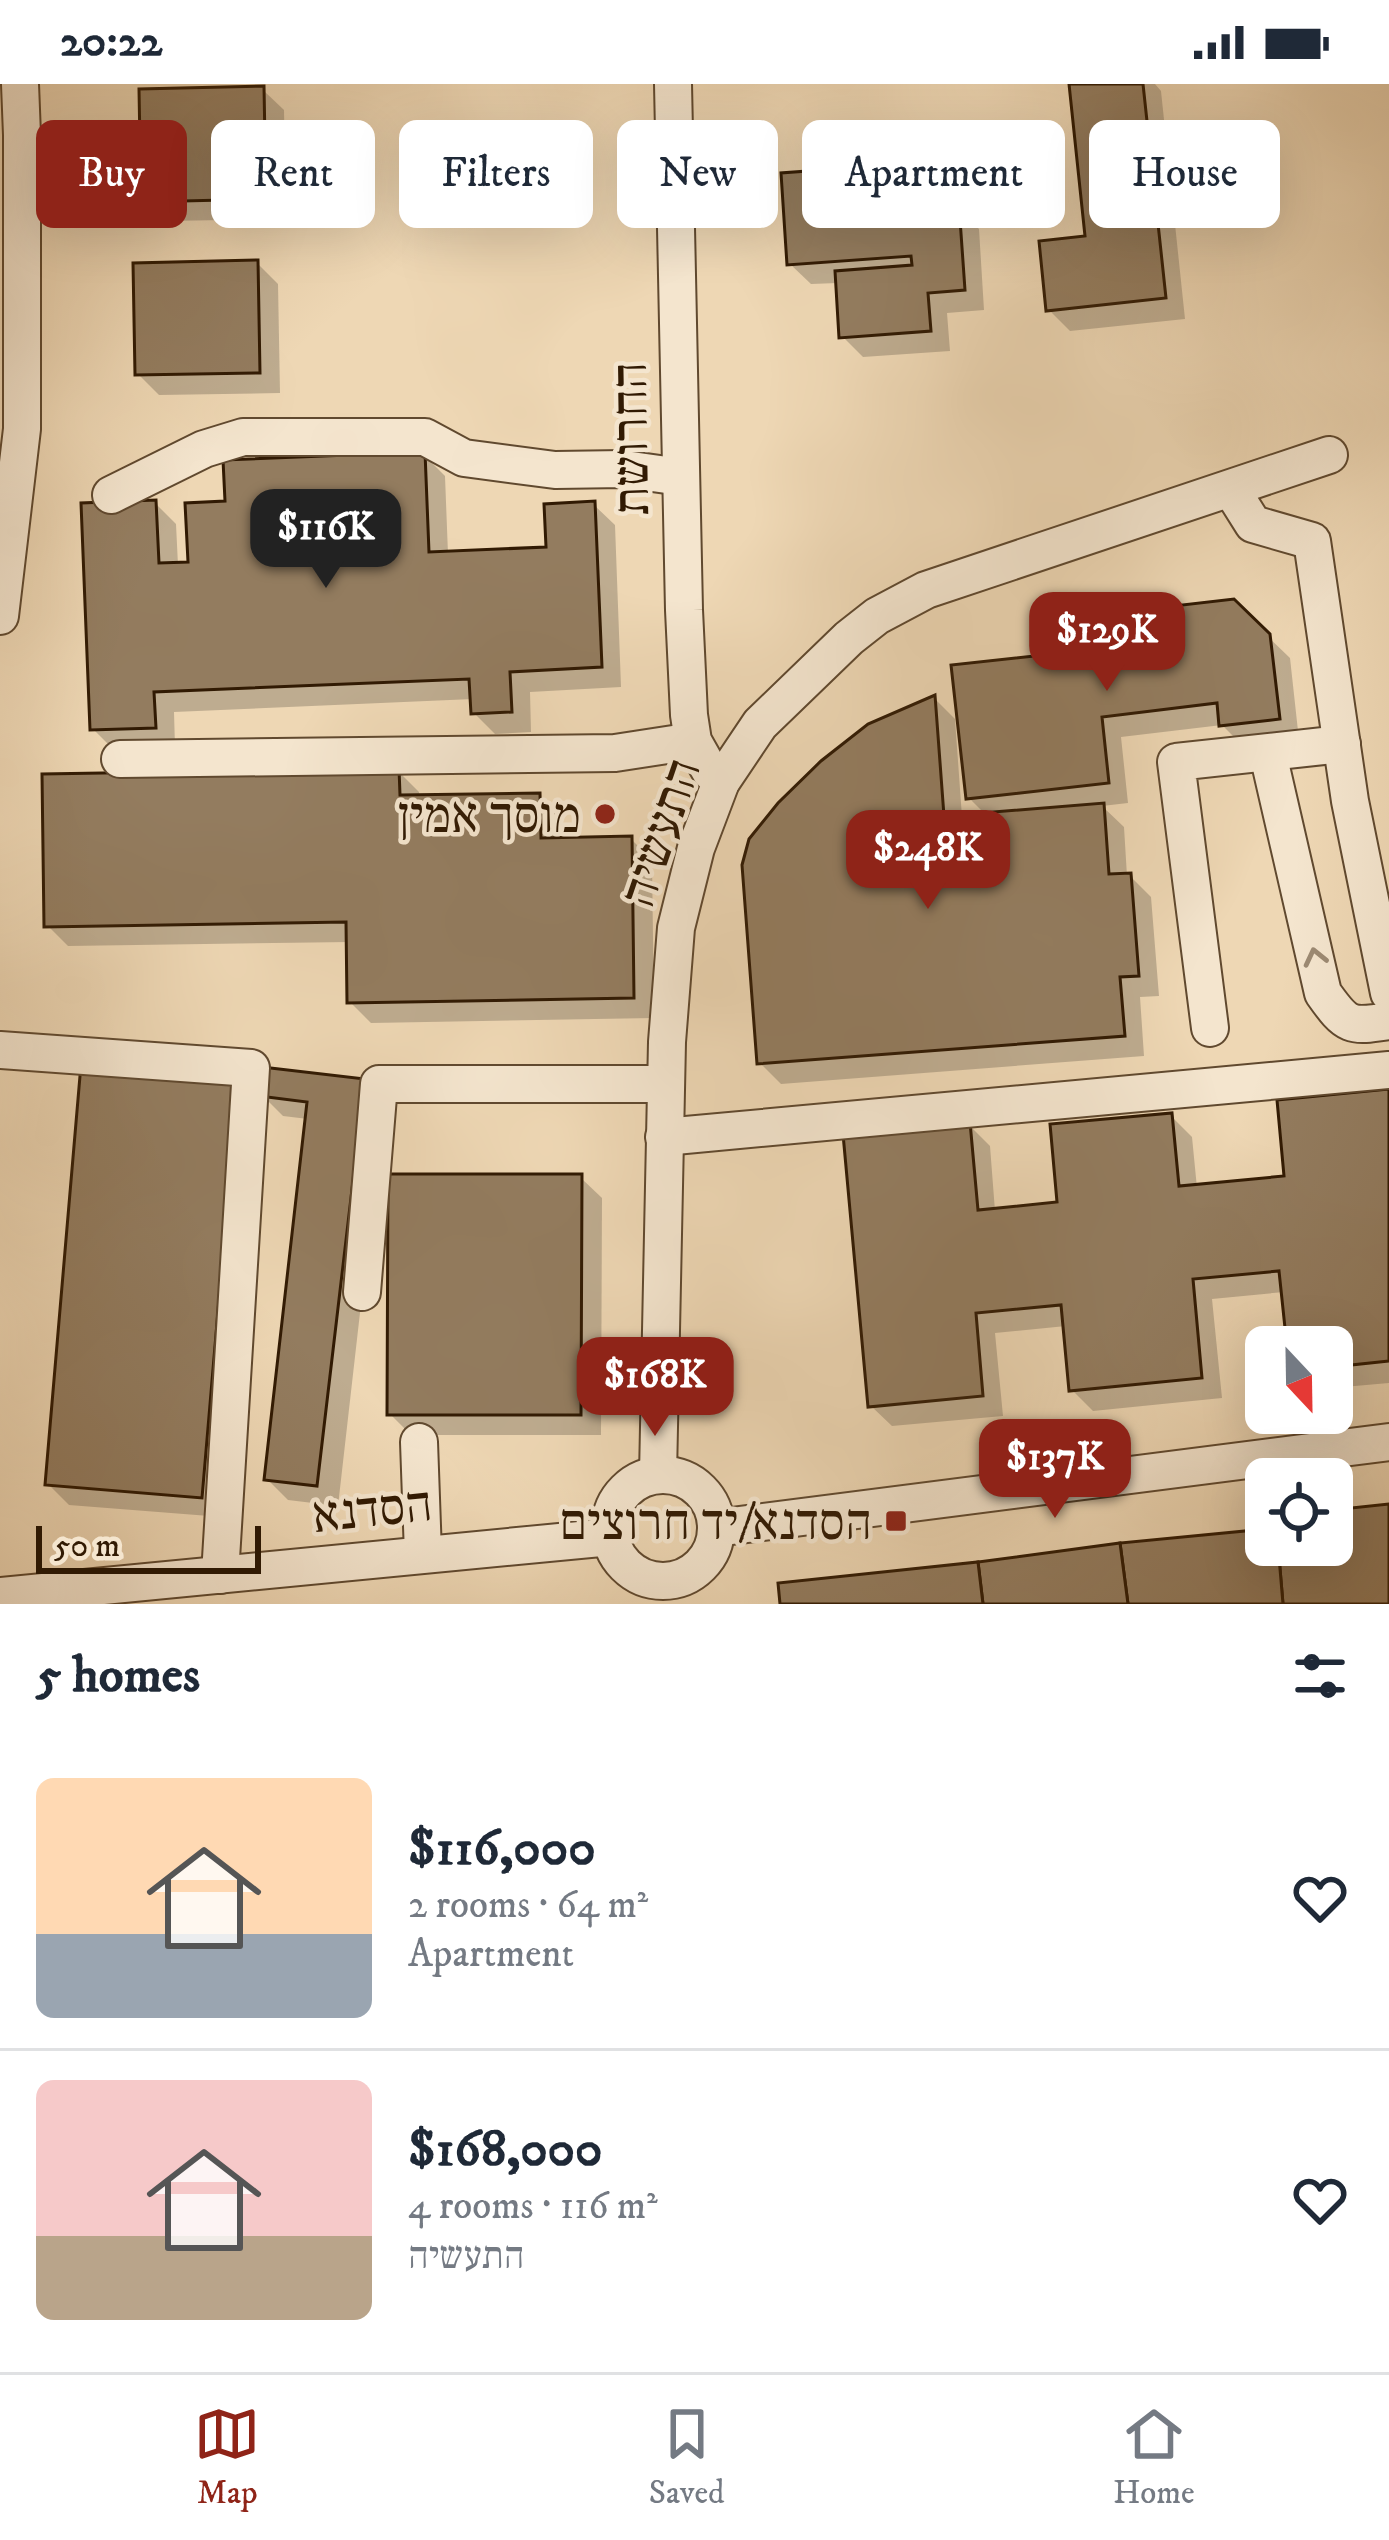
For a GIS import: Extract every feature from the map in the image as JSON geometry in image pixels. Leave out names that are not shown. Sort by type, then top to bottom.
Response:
[{"type":"street","points":[[0,616],[22,429],[11,136],[20,84]]},
{"type":"street","name":"החרושת","points":[[673,84],[683,610],[692,741]]},
{"type":"street","points":[[111,495],[204,449],[243,437],[424,437],[464,458],[555,470],[624,469],[681,477]]},
{"type":"street","name":"התעשיה","points":[[658,1475],[664,1137],[676,928],[721,782],[760,724],[849,638],[926,590],[1329,455]]},
{"type":"street","points":[[1232,489],[1253,524],[1312,541],[1350,801],[1389,993]]},
{"type":"street","points":[[120,759],[615,753],[692,741],[721,782]]},
{"type":"street","points":[[1210,1028],[1176,763],[1342,745]]},
{"type":"street","points":[[1268,754],[1324,994],[1339,1015],[1356,1025],[1389,1021]]},
{"type":"street","points":[[0,1051],[250,1067],[220,1575]]},
{"type":"street","points":[[664,1137],[1389,1070]]},
{"type":"street","points":[[362,1292],[380,1084],[666,1084]]},
{"type":"street","points":[[419,1442],[423,1554]]},
{"type":"street","points":[[716,1528],[1388,1442]]},
{"type":"street","points":[[658,1475],[676,1477],[705,1495],[714,1510],[716,1528],[705,1561],[664,1592],[627,1567],[616,1553],[610,1519],[627,1489],[658,1475]]},
{"type":"street","name":"הסדנא","points":[[0,1596],[610,1537]]},
{"type":"building","points":[[1069,84],[1143,84],[1147,120],[1089,120],[1089,228],[1158,228],[1166,298],[1046,311],[1039,241],[1085,236]]},
{"type":"building","points":[[264,86],[265,120],[211,120],[211,200],[187,201],[187,120],[140,120],[139,89]]},
{"type":"building","points":[[802,171],[802,228],[961,228],[965,290],[928,293],[931,331],[839,338],[835,271],[912,265],[911,256],[787,265],[781,173]]},
{"type":"building","points":[[258,260],[260,373],[135,375],[133,263]]},
{"type":"building","points":[[425,452],[429,552],[546,547],[544,504],[595,501],[602,667],[510,672],[512,712],[471,714],[469,679],[154,692],[156,728],[90,730],[81,503],[156,500],[159,563],[188,562],[185,503],[225,501],[223,460]]},
{"type":"building","points":[[1234,599],[1270,634],[1280,719],[1219,726],[1217,703],[1102,717],[1109,783],[966,799],[951,665],[1108,648],[1104,614]]},
{"type":"building","points":[[935,695],[944,816],[1104,803],[1109,874],[1131,873],[1139,976],[1120,977],[1125,1036],[757,1064],[742,865],[749,839],[821,761],[868,724]]},
{"type":"building","points":[[399,768],[400,795],[540,793],[541,838],[632,836],[634,998],[347,1003],[346,922],[44,927],[42,774]]},
{"type":"building","points":[[81,1064],[238,1077],[202,1498],[45,1485]]},
{"type":"building","points":[[262,1067],[365,1079],[317,1486],[264,1480],[307,1102],[259,1096]]},
{"type":"building","points":[[1389,1089],[1389,1361],[1353,1365],[1353,1326],[1285,1326],[1279,1271],[1193,1279],[1202,1378],[1069,1391],[1061,1305],[976,1313],[983,1396],[868,1407],[843,1134],[970,1122],[978,1210],[1057,1202],[1050,1124],[1172,1113],[1179,1186],[1284,1176],[1277,1100]]},
{"type":"building","points":[[388,1174],[582,1174],[581,1415],[387,1415]]},
{"type":"building","points":[[1389,1504],[1389,1604],[1283,1604],[1280,1566],[1353,1566],[1353,1508]]},
{"type":"building","points":[[1245,1531],[1245,1566],[1280,1566],[1283,1604],[1128,1604],[1120,1543]]},
{"type":"building","points":[[1120,1543],[1128,1604],[983,1604],[978,1562]]},
{"type":"building","points":[[978,1562],[983,1604],[780,1604],[778,1583]]},
{"type":"place","name":"מוסך אמין","points":[[605,814]]},
{"type":"place","name":"הסדנא/יד חרוצים","points":[[896,1521]]}]
